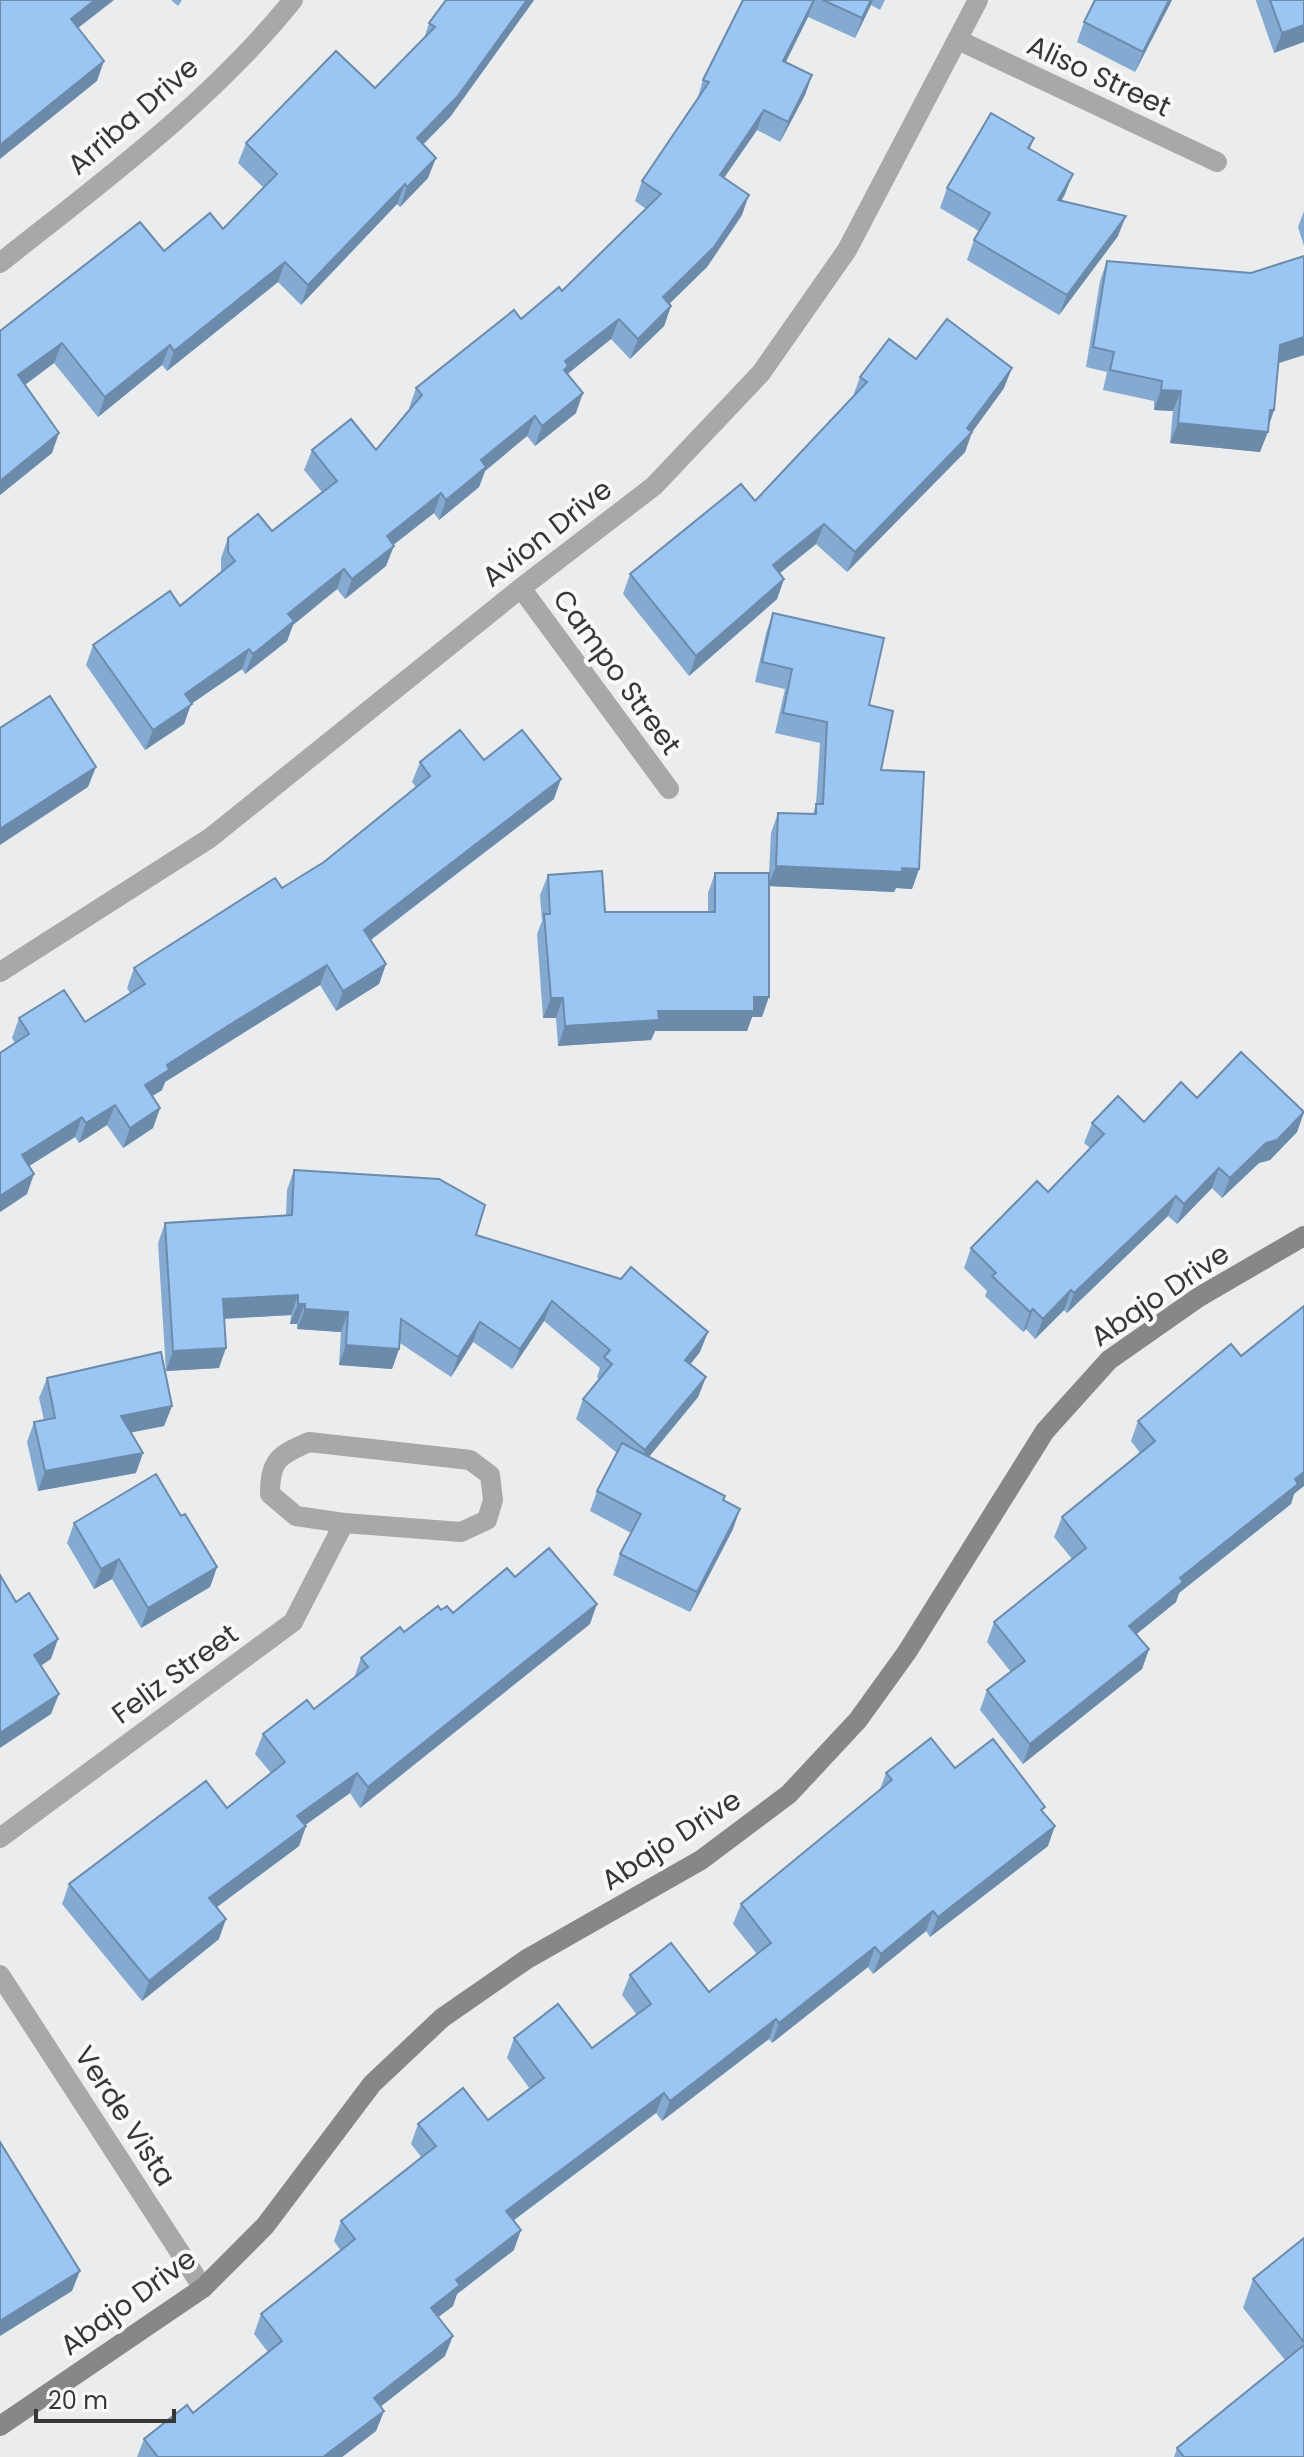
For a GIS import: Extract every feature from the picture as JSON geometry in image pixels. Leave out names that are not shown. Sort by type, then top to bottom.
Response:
[{"type":"street","name":"Arriba Drive","points":[[0,263],[142,151],[270,29],[293,0]]},
{"type":"street","name":"Avion Drive","points":[[0,972],[210,838],[521,588],[654,486],[761,373],[847,250],[978,0]]},
{"type":"street","name":"Aliso Street","points":[[958,40],[1217,162]]},
{"type":"street","name":"Campo Street","points":[[521,588],[669,789]]},
{"type":"street","name":"Abajo Drive","points":[[0,2426],[203,2288],[265,2226],[372,2084],[442,2018],[527,1959],[701,1860],[789,1794],[858,1720],[907,1652],[1045,1431],[1109,1360],[1199,1297],[1304,1236]]},
{"type":"street","points":[[309,1442],[470,1460],[490,1475],[493,1500],[487,1520],[461,1532],[344,1523],[296,1516],[270,1494],[270,1474],[281,1455],[309,1442]]},
{"type":"street","name":"Feliz Street","points":[[0,1838],[293,1622],[344,1523]]},
{"type":"street","name":"Verde Vista","points":[[0,1975],[203,2288]]},
{"type":"building","points":[[0,0],[95,0],[71,19],[104,61],[0,145]]},
{"type":"building","points":[[446,0],[527,0],[457,97],[417,138],[436,158],[407,187],[405,184],[308,285],[285,262],[174,351],[170,345],[105,397],[62,343],[18,375],[59,433],[0,481],[0,331],[140,222],[164,251],[210,213],[223,229],[277,174],[246,143],[336,51],[375,88],[435,27],[429,23]]},
{"type":"building","points":[[743,0],[814,0],[783,61],[812,75],[788,122],[764,110],[720,175],[749,195],[714,247],[663,297],[671,306],[638,339],[619,319],[565,361],[568,366],[564,370],[583,393],[542,426],[535,416],[481,460],[486,467],[446,500],[441,493],[387,536],[394,546],[352,579],[344,569],[288,614],[294,621],[253,654],[249,649],[185,694],[192,704],[153,730],[93,645],[170,591],[180,606],[235,561],[228,552],[228,538],[258,514],[272,531],[337,481],[312,450],[351,419],[376,450],[422,395],[416,388],[514,310],[521,319],[559,287],[562,291],[661,194],[642,181],[709,82],[703,80]]},
{"type":"building","points":[[823,0],[871,0],[862,18]]},
{"type":"building","points":[[1095,0],[1169,0],[1143,52],[1084,22]]},
{"type":"building","points":[[1270,0],[1304,0],[1304,25],[1282,33]]},
{"type":"building","points":[[991,113],[1034,138],[1028,148],[1073,174],[1058,200],[1126,216],[1067,295],[974,240],[990,213],[947,188]]},
{"type":"building","points":[[1304,256],[1304,337],[1280,345],[1274,410],[1270,410],[1268,432],[1178,423],[1181,391],[1161,390],[1162,381],[1110,370],[1114,352],[1093,347],[1107,261],[1251,273]]},
{"type":"building","points":[[947,319],[1012,368],[967,428],[972,432],[855,552],[824,524],[773,565],[784,579],[696,656],[630,574],[741,484],[755,501],[867,382],[860,377],[889,339],[916,359]]},
{"type":"building","points":[[773,613],[884,638],[869,705],[893,711],[881,770],[924,772],[919,869],[902,868],[902,872],[776,866],[778,813],[816,814],[816,804],[823,804],[827,722],[783,713],[792,669],[762,662]]},
{"type":"building","points":[[50,696],[96,767],[0,829],[0,728]]},
{"type":"building","points":[[460,730],[484,760],[522,730],[561,779],[364,930],[386,964],[343,991],[327,965],[167,1065],[169,1070],[145,1085],[160,1108],[130,1128],[115,1105],[86,1123],[82,1117],[22,1155],[34,1174],[0,1196],[0,1053],[29,1034],[19,1018],[64,990],[85,1022],[145,984],[134,968],[275,878],[282,888],[324,862],[430,776],[420,762]]},
{"type":"building","points":[[602,871],[605,912],[715,912],[715,873],[769,873],[769,997],[754,997],[754,1011],[658,1011],[659,1020],[565,1026],[563,998],[551,998],[544,914],[550,914],[548,875]]},
{"type":"building","points":[[1241,1052],[1304,1112],[1277,1140],[1266,1143],[1230,1178],[1219,1168],[1184,1204],[1176,1196],[1043,1319],[1033,1309],[1030,1312],[992,1276],[996,1273],[971,1248],[1037,1181],[1048,1192],[1104,1134],[1092,1123],[1118,1096],[1144,1122],[1181,1082],[1197,1098]]},
{"type":"building","points":[[294,1170],[439,1179],[485,1205],[476,1235],[621,1279],[631,1267],[708,1332],[685,1360],[706,1377],[645,1450],[583,1399],[612,1364],[604,1357],[610,1350],[552,1301],[520,1349],[480,1322],[458,1357],[401,1319],[399,1349],[346,1345],[348,1312],[305,1309],[305,1304],[298,1304],[298,1295],[223,1299],[226,1348],[173,1351],[165,1223],[292,1215]]},
{"type":"building","points":[[1304,1306],[1304,1472],[1295,1479],[1298,1484],[1180,1578],[1183,1582],[1129,1626],[1149,1649],[1030,1744],[987,1690],[1025,1661],[994,1622],[1086,1548],[1062,1517],[1155,1441],[1138,1421],[1231,1344],[1241,1356]]},
{"type":"building","points":[[161,1352],[172,1406],[121,1416],[143,1453],[45,1471],[34,1422],[55,1418],[47,1378]]},
{"type":"building","points":[[622,1443],[725,1496],[723,1500],[740,1509],[697,1592],[620,1554],[641,1514],[597,1491]]},
{"type":"building","points":[[156,1474],[217,1567],[148,1608],[119,1559],[101,1569],[74,1523]]},
{"type":"building","points":[[549,1548],[597,1604],[368,1787],[357,1773],[297,1816],[306,1826],[209,1898],[226,1919],[149,1981],[69,1884],[206,1781],[227,1808],[285,1762],[263,1734],[307,1700],[314,1709],[368,1667],[361,1658],[400,1627],[404,1632],[438,1606],[441,1610],[447,1606],[453,1613],[507,1568],[515,1577]]},
{"type":"building","points":[[0,1575],[16,1602],[29,1593],[58,1639],[34,1655],[59,1694],[0,1733]]},
{"type":"building","points":[[931,1738],[955,1768],[993,1739],[1045,1807],[1041,1810],[1055,1826],[938,1917],[933,1911],[881,1954],[875,1947],[779,2023],[776,2019],[670,2101],[664,2093],[506,2211],[521,2230],[456,2280],[460,2285],[431,2308],[453,2336],[374,2398],[384,2411],[323,2457],[158,2457],[144,2439],[187,2405],[193,2413],[282,2341],[261,2314],[355,2239],[341,2221],[436,2146],[418,2124],[463,2088],[488,2120],[544,2078],[514,2038],[558,2004],[592,2048],[651,2004],[630,1975],[671,1943],[709,1992],[771,1943],[741,1904],[892,1780],[886,1773]]},
{"type":"building","points":[[0,2142],[80,2271],[0,2321]]},
{"type":"building","points":[[1304,2238],[1304,2342],[1253,2279]]},
{"type":"building","points":[[1304,2345],[1304,2457],[1184,2457],[1177,2448]]}]
